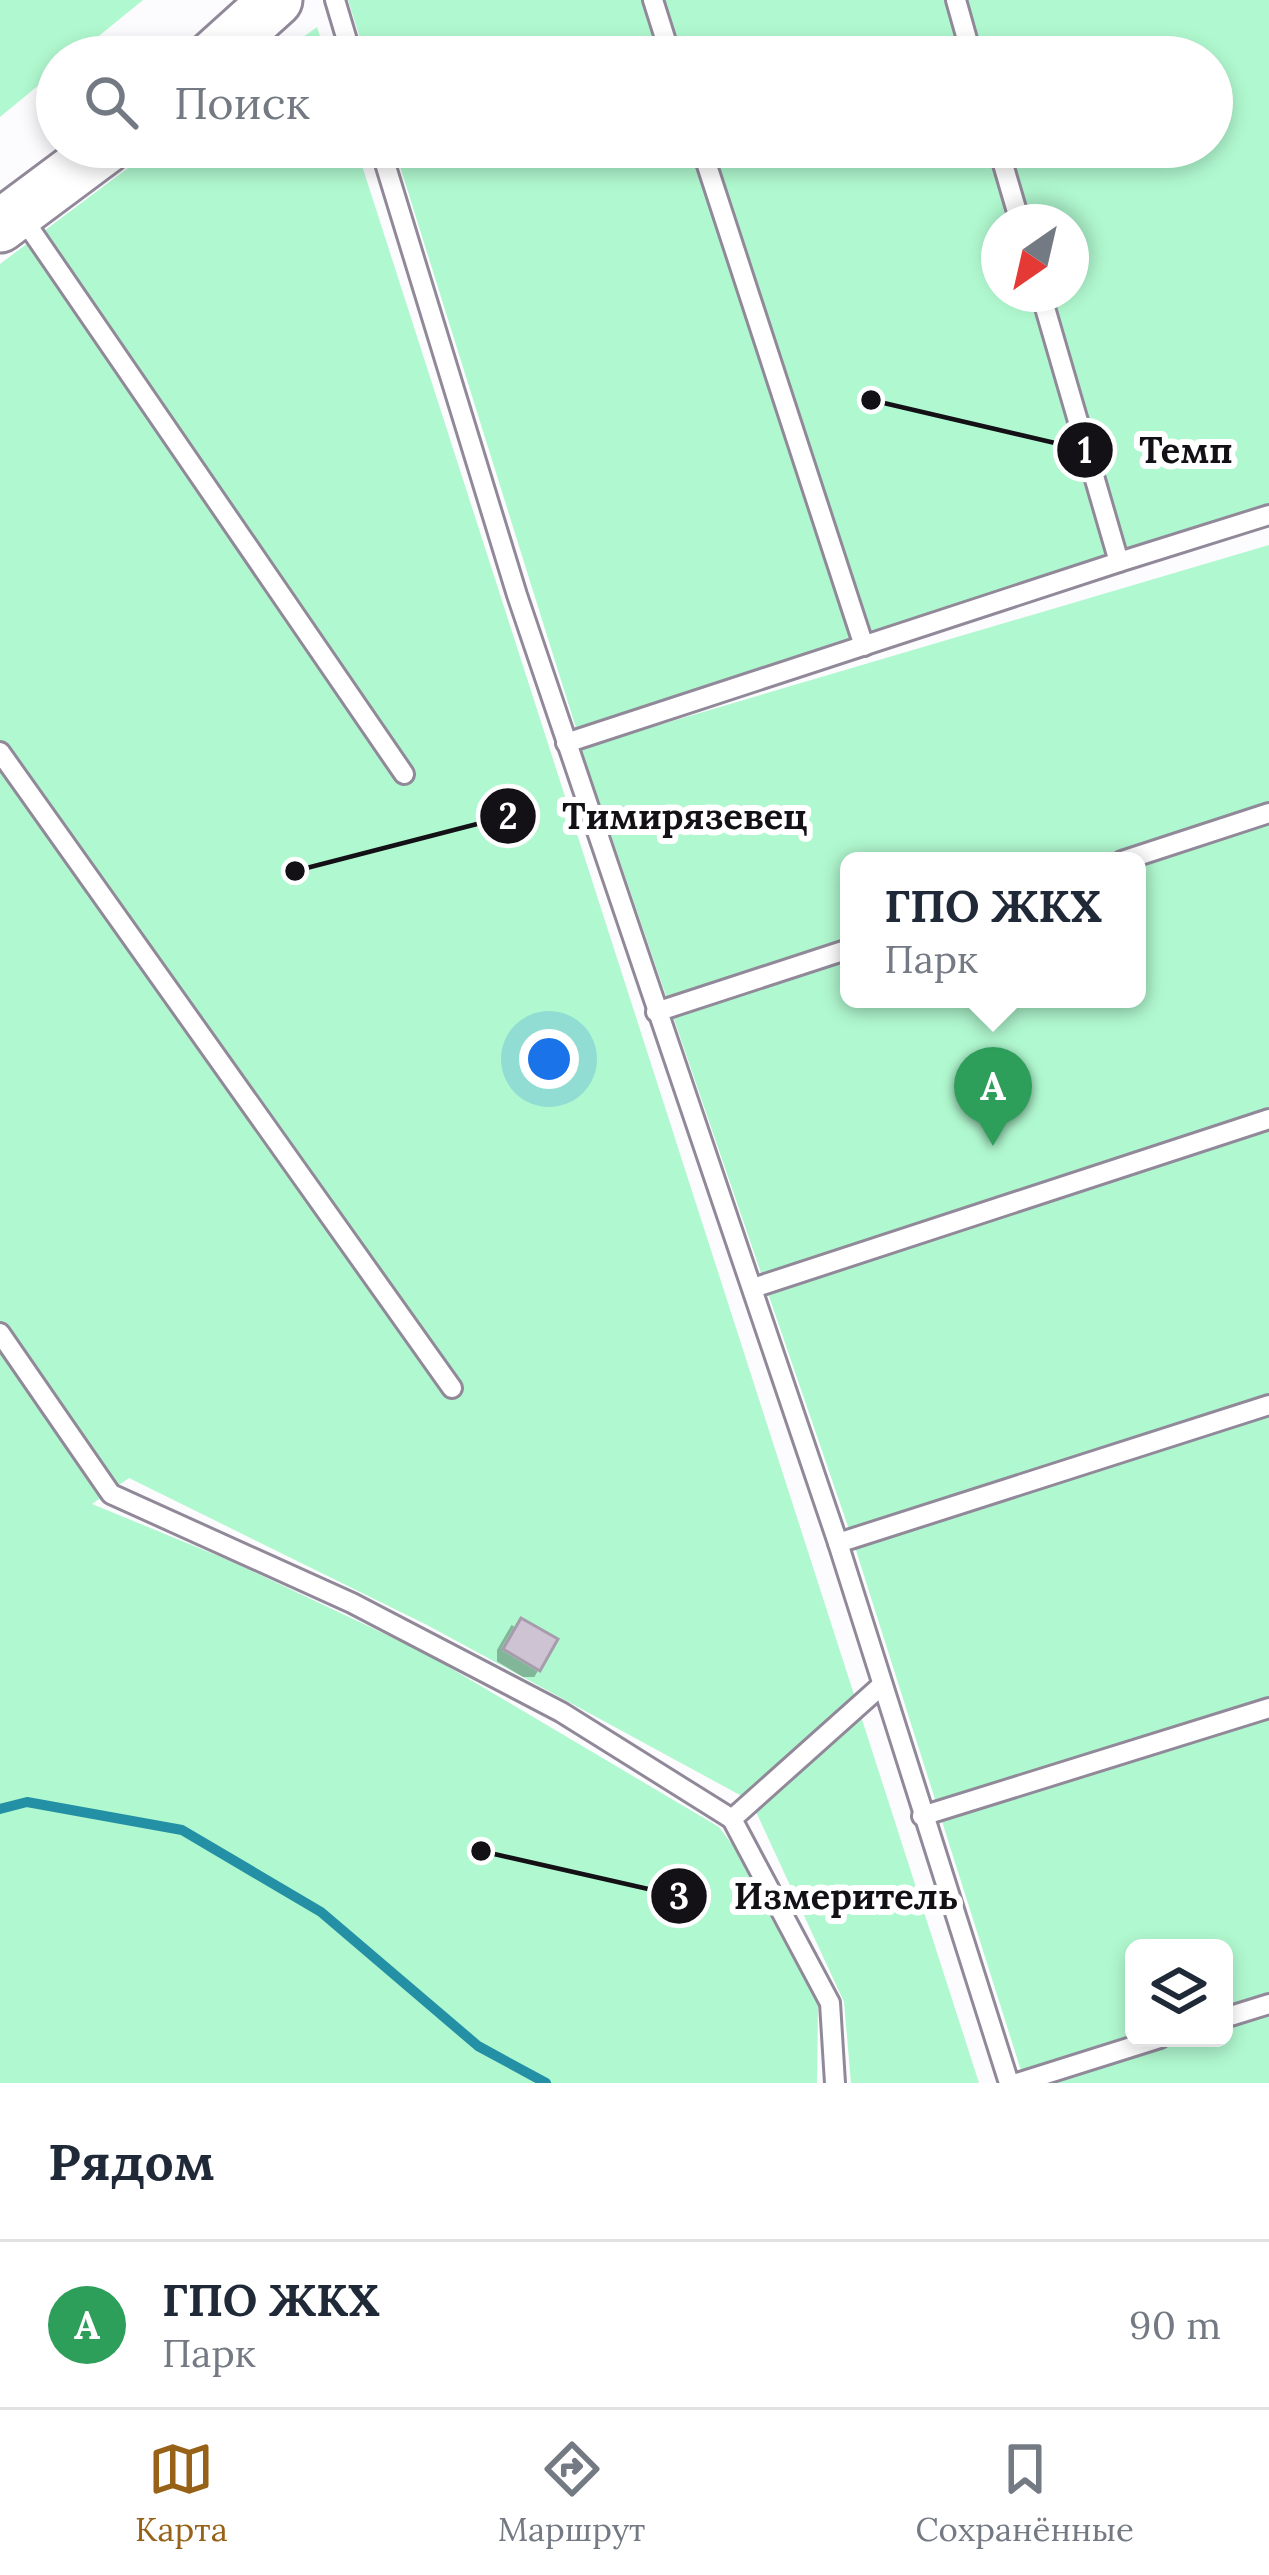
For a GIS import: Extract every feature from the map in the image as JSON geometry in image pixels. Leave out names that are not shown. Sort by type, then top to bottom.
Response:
[{"type":"main road","points":[[236,36],[276,0]]},
{"type":"main road","points":[[10,220],[78,168]]},
{"type":"lane","points":[[335,0],[346,36]]},
{"type":"lane","points":[[652,0],[664,36]]},
{"type":"lane","points":[[956,0],[966,36]]},
{"type":"lane","points":[[387,168],[566,743],[753,1288],[1013,2083],[1131,2047]]},
{"type":"lane","points":[[708,168],[864,646]]},
{"type":"lane","points":[[1004,168],[1015,204]]},
{"type":"lane","points":[[10,220],[404,774]]},
{"type":"lane","points":[[1046,312],[1119,562]]},
{"type":"lane","points":[[566,743],[1269,515]]},
{"type":"lane","points":[[0,752],[452,1388]]},
{"type":"lane","points":[[1146,853],[1269,814]]},
{"type":"lane","points":[[656,1012],[840,952]]},
{"type":"lane","points":[[753,1288],[1269,1120]]},
{"type":"lane","points":[[0,1333],[111,1494],[393,1625],[560,1712],[732,1819],[830,2003],[835,2083]]},
{"type":"lane","points":[[838,1543],[1269,1405]]},
{"type":"lane","points":[[732,1819],[882,1685]]},
{"type":"lane","points":[[922,1816],[1269,1708]]},
{"type":"lane","points":[[1233,2015],[1269,2004]]},
{"type":"green space","points":[[0,0],[143,0],[99,36],[36,36],[36,87],[0,117]]},
{"type":"green space","points":[[348,0],[1269,0],[1269,507],[576,728],[401,168],[1233,168],[1233,36],[359,36]]},
{"type":"green space","points":[[128,168],[363,168],[979,2083],[851,2083],[844,2002],[751,1801],[427,1625],[129,1478],[92,1504],[233,1562],[425,1653],[719,1827],[766,1890],[818,2003],[817,2083],[0,2083],[0,264]]},
{"type":"green space","points":[[1269,545],[1269,2083],[1025,2083],[854,1544],[581,748]]},
{"type":"building","points":[[521,1618],[558,1639],[540,1671],[503,1649]]},
{"type":"waterway","points":[[0,1809],[27,1802],[182,1830],[321,1912],[478,2046],[546,2083]]},
{"type":"place","name":"Темп","points":[[871,400]]},
{"type":"place","name":"Тимирязевец","points":[[295,871]]},
{"type":"place","name":"ГПО ЖКХ","points":[[993,1146]]},
{"type":"place","name":"Измеритель","points":[[481,1851]]}]
